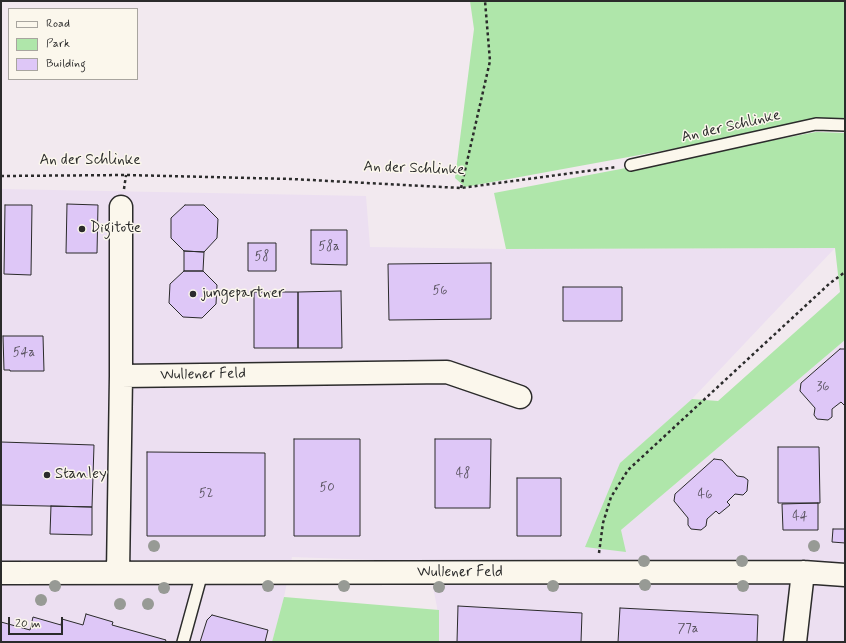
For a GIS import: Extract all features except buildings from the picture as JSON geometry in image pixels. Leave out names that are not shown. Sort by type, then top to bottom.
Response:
[{"type":"street","points":[[118,573],[121,376],[121,207]]},
{"type":"street","name":"Wullener Feld","points":[[121,376],[447,372],[520,397]]},
{"type":"street","points":[[795,642],[803,572]]},
{"type":"street","name":"Wullener Feld","points":[[1,573],[803,572],[845,575]]},
{"type":"lane","name":"An der Schlinke","points":[[631,165],[816,124],[845,125]]},
{"type":"lane","points":[[183,642],[202,573]]},
{"type":"path","points":[[461,188],[490,62],[485,1]]},
{"type":"path","name":"An der Schlinke","points":[[1,176],[126,175],[292,179],[461,188],[631,165]]},
{"type":"path","points":[[596,573],[605,516],[611,497],[628,470],[823,290],[845,272]]},
{"type":"shaded area","points":[[1,189],[366,196],[370,247],[506,249],[835,248],[692,399],[620,463],[621,530],[845,340],[845,642],[438,642],[437,607],[428,562],[292,557],[284,597],[272,642],[1,642]]},
{"type":"green space","points":[[470,1],[845,1],[845,123],[814,123],[465,187],[455,178],[474,29]]},
{"type":"green space","points":[[816,132],[845,133],[845,340],[621,530],[626,552],[585,547],[620,463],[692,399],[718,401],[840,292],[835,248],[506,249],[494,193]]},
{"type":"green space","points":[[284,597],[439,610],[439,642],[272,642]]},
{"type":"place","name":"Digitote","points":[[82,229]]},
{"type":"place","name":"jungepartner","points":[[193,294]]},
{"type":"place","name":"Stanley","points":[[47,475]]}]
